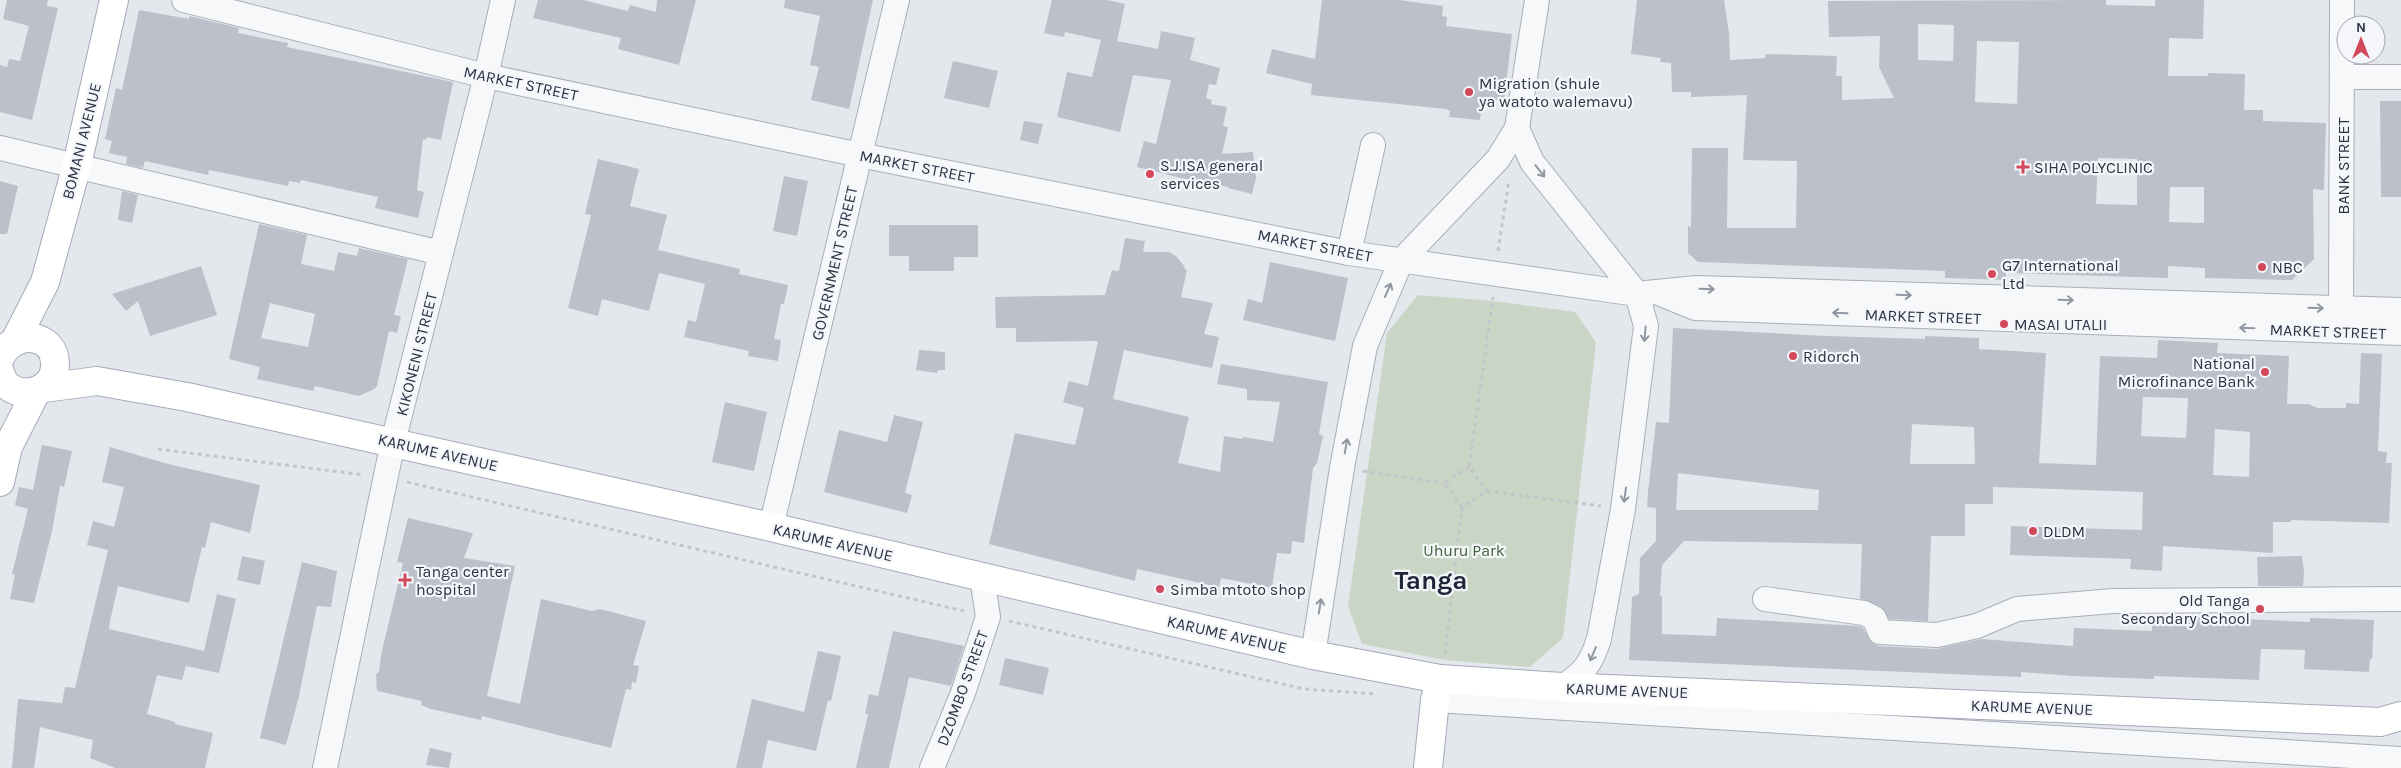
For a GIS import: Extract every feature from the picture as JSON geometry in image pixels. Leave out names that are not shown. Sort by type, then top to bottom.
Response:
[{"type":"main road","name":"BOMANI AVENUE","points":[[44,282],[77,164],[114,0]]},
{"type":"main road","points":[[8,447],[40,390],[53,374],[55,365],[51,352],[44,282]]},
{"type":"main road","points":[[0,482],[8,447],[4,361],[44,282]]},
{"type":"main road","points":[[4,361],[34,338],[51,352],[97,381]]},
{"type":"main road","points":[[4,361],[20,392],[97,381]]},
{"type":"main road","name":"KARUME AVENUE","points":[[97,381],[187,397],[771,527],[1313,655],[1438,690],[1562,687],[2394,723]]},
{"type":"main road","points":[[1428,768],[1438,690]]},
{"type":"street","name":"MARKET STREET","points":[[184,0],[486,76],[860,155],[1349,253],[1647,294],[1695,308],[2341,320],[2401,310]]},
{"type":"street","name":"KIKONENI STREET","points":[[325,768],[393,442],[486,76],[503,0]]},
{"type":"street","name":"GOVERNMENT STREET","points":[[771,527],[897,0]]},
{"type":"street","points":[[1313,655],[1342,468],[1365,346],[1402,261],[1498,159],[1517,128],[1537,0]]},
{"type":"street","name":"BANK STREET","points":[[2337,5],[2343,78],[2341,320]]},
{"type":"street","points":[[2343,78],[2401,77]]},
{"type":"street","points":[[1517,128],[1532,162],[1647,294],[1646,326],[1623,509],[1594,655],[1581,674],[1562,687]]},
{"type":"street","points":[[1349,253],[1373,145]]},
{"type":"street","points":[[0,148],[77,164],[441,253]]},
{"type":"street","name":"MARKET STREET","points":[[2341,320],[2401,334]]},
{"type":"street","name":"DZOMBO STREET","points":[[932,768],[963,692],[988,617],[982,577]]},
{"type":"street","points":[[1765,599],[1864,613],[1874,618],[1880,632],[1936,635],[1977,626],[2018,609],[2039,606],[2112,601],[2186,599],[2401,599]]},
{"type":"street","points":[[1438,690],[2401,760]]},
{"type":"path","points":[[1487,491],[1469,467],[1510,177]]},
{"type":"path","points":[[158,449],[386,478],[428,486],[1304,689],[1379,694]]},
{"type":"path","points":[[1342,468],[1444,483],[1469,467]]},
{"type":"path","points":[[1438,690],[1445,660],[1462,507],[1444,483]]},
{"type":"path","points":[[1462,507],[1487,491],[1623,509]]},
{"type":"green space","name":"Uhuru Park","points":[[1418,295],[1493,301],[1575,312],[1596,342],[1563,638],[1530,667],[1445,660],[1362,644],[1348,606],[1387,333]]},
{"type":"building","points":[[7,0],[48,0],[47,6],[58,8],[32,120],[0,112],[0,65],[7,67],[9,59],[20,61],[29,26],[3,19]]},
{"type":"building","points":[[538,0],[583,0],[628,11],[630,5],[656,12],[657,0],[696,0],[679,65],[618,49],[621,38],[533,18]]},
{"type":"building","points":[[785,0],[873,0],[849,109],[811,100],[819,67],[810,65],[820,16],[784,8]]},
{"type":"building","points":[[1052,0],[1107,0],[1125,4],[1117,41],[1158,49],[1161,31],[1195,38],[1190,60],[1220,68],[1216,85],[1209,84],[1206,98],[1212,100],[1211,104],[1227,107],[1223,126],[1228,127],[1222,154],[1253,152],[1256,178],[1252,194],[1229,187],[1189,180],[1137,167],[1144,141],[1156,144],[1171,80],[1133,75],[1120,132],[1057,117],[1067,72],[1092,77],[1101,40],[1065,32],[1064,37],[1044,33]]},
{"type":"building","points":[[1322,0],[1399,0],[1443,6],[1442,16],[1447,17],[1446,26],[1512,34],[1504,101],[1482,99],[1480,120],[1449,117],[1450,111],[1446,109],[1311,95],[1312,84],[1266,73],[1272,49],[1315,59]]},
{"type":"building","points":[[1637,0],[1724,0],[1729,33],[1730,60],[1765,58],[1766,54],[1837,56],[1836,76],[1842,76],[1842,100],[1894,98],[1879,67],[1880,36],[1829,37],[1828,1],[2106,0],[2106,5],[2155,6],[2155,0],[2204,0],[2203,39],[2169,38],[2168,76],[2208,76],[2208,73],[2245,74],[2244,110],[2263,110],[2263,121],[2326,123],[2324,190],[2313,189],[2314,259],[2292,280],[2205,278],[2205,268],[2168,266],[2168,278],[2006,273],[2006,280],[1945,278],[1945,271],[1698,262],[1688,253],[1688,226],[1691,227],[1692,148],[1728,148],[1727,228],[1796,228],[1797,161],[1743,160],[1747,95],[1691,97],[1691,92],[1672,92],[1671,63],[1660,62],[1661,58],[1631,54]],"holes":[[[1918,24],[1954,25],[1953,61],[1918,60]],[[1977,41],[2019,42],[2017,104],[1975,102]],[[2098,158],[2137,159],[2137,205],[2096,204]],[[2170,187],[2204,187],[2204,223],[2169,222]]]},
{"type":"building","points":[[139,10],[189,19],[189,16],[239,28],[238,33],[288,43],[287,47],[453,82],[441,140],[427,137],[426,140],[423,139],[417,190],[424,192],[418,218],[375,208],[378,197],[301,180],[300,183],[289,181],[288,186],[209,170],[208,175],[145,161],[143,168],[126,164],[127,157],[109,153],[112,141],[105,139],[116,88],[122,90]]},
{"type":"building","points":[[953,61],[998,71],[989,108],[944,98]]},
{"type":"building","points":[[2380,101],[2401,101],[2401,197],[2381,197]]},
{"type":"building","points":[[1024,121],[1043,124],[1038,144],[1020,140]]},
{"type":"building","points":[[598,159],[639,169],[630,206],[667,215],[658,250],[740,269],[739,274],[788,285],[784,304],[781,304],[774,339],[781,340],[778,361],[748,356],[749,351],[684,337],[688,320],[696,322],[705,284],[659,273],[649,311],[602,299],[598,316],[568,308],[591,215],[585,214]]},
{"type":"building","points":[[784,176],[808,181],[797,236],[773,231]]},
{"type":"building","points":[[0,181],[18,186],[7,234],[0,234]]},
{"type":"building","points":[[122,191],[138,195],[132,223],[118,220]]},
{"type":"building","points":[[259,224],[307,235],[301,264],[334,271],[338,252],[357,256],[359,248],[408,259],[394,315],[401,316],[397,333],[389,331],[377,386],[374,389],[359,396],[315,386],[313,391],[257,379],[260,367],[229,359]],"holes":[[[270,303],[315,314],[308,347],[261,338]]]},
{"type":"building","points":[[889,225],[978,225],[978,257],[954,257],[954,271],[909,271],[909,256],[889,256]]},
{"type":"building","points":[[1125,238],[1145,241],[1143,252],[1169,252],[1176,256],[1185,267],[1184,269],[1187,270],[1181,297],[1213,303],[1204,334],[1219,337],[1212,368],[1124,350],[1113,399],[1189,417],[1178,463],[1220,472],[1224,436],[1273,442],[1280,402],[1247,400],[1247,389],[1217,384],[1221,364],[1328,382],[1319,434],[1323,436],[1317,463],[1313,468],[1304,543],[1292,541],[1291,554],[1277,553],[1272,588],[1221,578],[1219,587],[1137,569],[1135,581],[989,544],[1015,433],[1075,445],[1084,408],[1063,402],[1069,381],[1088,386],[1098,341],[1016,342],[1016,328],[996,328],[995,297],[1105,295],[1112,270],[1119,271]]},
{"type":"building","points":[[1270,262],[1348,278],[1335,341],[1243,320],[1248,299],[1262,303]]},
{"type":"building","points":[[201,266],[217,315],[150,336],[138,301],[126,311],[112,294]]},
{"type":"building","points":[[1673,328],[1828,336],[1925,339],[1925,336],[1979,338],[1979,349],[2046,353],[2039,463],[2096,465],[2100,356],[2157,358],[2158,340],[2218,343],[2217,353],[2289,356],[2287,404],[2308,404],[2318,408],[2346,408],[2346,403],[2359,404],[2361,353],[2382,354],[2378,451],[2387,452],[2386,463],[2392,463],[2389,523],[2291,520],[2291,522],[2273,522],[2273,553],[2163,546],[2162,571],[2130,569],[2131,559],[2010,555],[2011,526],[2142,530],[2143,492],[1993,487],[1993,504],[1965,504],[1965,536],[1931,536],[1928,621],[1889,619],[1880,606],[1860,599],[1862,544],[1684,541],[1662,565],[1660,596],[1662,596],[1662,634],[1716,636],[1717,618],[1859,626],[1863,628],[1872,643],[1879,646],[1936,649],[1981,639],[2073,646],[2074,628],[2152,631],[2152,617],[2171,618],[2171,616],[2310,622],[2310,618],[2374,620],[2372,659],[2370,659],[2369,672],[2304,669],[2305,650],[2261,649],[2259,680],[2154,676],[2154,679],[2021,672],[2021,677],[1629,660],[1632,597],[1639,594],[1640,558],[1656,541],[1656,508],[1647,507],[1656,422],[1669,423]],"holes":[[[2143,397],[2188,398],[2186,438],[2141,436]],[[1912,424],[1974,427],[1975,464],[1910,464]],[[2215,429],[2250,432],[2249,477],[2213,475]],[[1678,473],[1819,490],[1818,510],[1676,510]]]},
{"type":"building","points":[[919,350],[945,352],[945,370],[938,370],[937,373],[916,370]]},
{"type":"building","points":[[725,402],[767,412],[754,471],[712,462]]},
{"type":"building","points":[[894,415],[923,422],[905,493],[912,495],[907,513],[824,492],[839,430],[887,442]]},
{"type":"building","points":[[42,445],[72,451],[64,487],[60,486],[52,531],[34,603],[10,599],[15,575],[12,574],[28,509],[15,505],[19,487],[33,490]]},
{"type":"building","points":[[110,447],[168,464],[260,485],[250,533],[211,522],[205,548],[202,547],[189,603],[118,586],[110,621],[109,629],[204,651],[217,594],[236,599],[219,673],[186,666],[182,680],[157,675],[147,714],[175,722],[175,724],[213,733],[205,768],[115,768],[90,758],[93,740],[40,727],[34,768],[12,768],[18,699],[62,703],[65,687],[75,688],[108,550],[87,545],[93,521],[114,527],[124,487],[102,482]]},
{"type":"building","points":[[408,518],[473,533],[464,558],[515,566],[487,696],[520,704],[541,599],[592,611],[600,609],[646,621],[633,665],[639,666],[636,683],[632,682],[631,690],[626,689],[611,748],[482,716],[481,720],[431,709],[421,705],[422,701],[377,691],[376,674],[379,672],[381,655],[403,563],[397,562]]},
{"type":"building","points":[[242,556],[265,561],[260,585],[237,580]]},
{"type":"building","points":[[2302,556],[2303,586],[2258,586],[2257,557]]},
{"type":"building","points":[[302,562],[337,571],[331,607],[317,606],[299,696],[286,745],[260,738]]},
{"type":"building","points":[[893,631],[964,646],[951,686],[909,677],[889,768],[856,768],[868,714],[865,714],[869,694],[878,696]]},
{"type":"building","points":[[818,651],[841,656],[831,701],[828,700],[816,751],[768,740],[762,768],[736,768],[752,699],[804,712]]},
{"type":"building","points":[[1005,658],[1049,668],[1043,695],[999,685]]},
{"type":"building","points":[[430,748],[452,753],[449,768],[426,765]]},
{"type":"place","name":"Migration (shule ya watoto walemavu)","points":[[1469,92]]},
{"type":"place","name":"SIHA POLYCLINIC","points":[[2023,167]]},
{"type":"place","name":"S.J.ISA general services","points":[[1150,174]]},
{"type":"place","name":"NBC","points":[[2262,267]]},
{"type":"place","name":"G7 International Ltd","points":[[1992,274]]},
{"type":"place","name":"MASAI UTALII","points":[[2004,324]]},
{"type":"place","name":"Ridorch","points":[[1793,356]]},
{"type":"place","name":"National Microfinance Bank","points":[[2265,372]]},
{"type":"place","name":"DLDM","points":[[2033,531]]},
{"type":"place","name":"Tanga center hospital","points":[[405,580]]},
{"type":"place","name":"Simba mtoto shop","points":[[1160,589]]},
{"type":"place","name":"Old Tanga Secondary School","points":[[2260,609]]},
{"type":"district","name":"Tanga","points":[[1431,580]]}]
